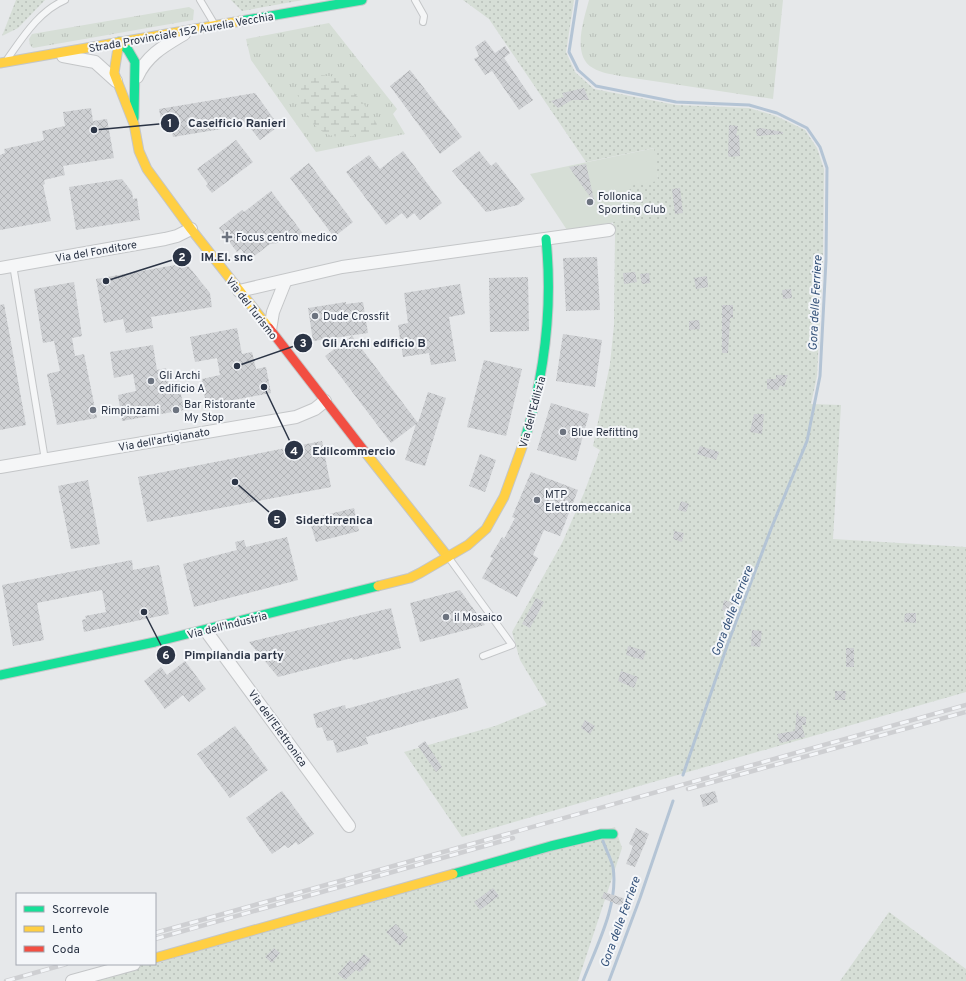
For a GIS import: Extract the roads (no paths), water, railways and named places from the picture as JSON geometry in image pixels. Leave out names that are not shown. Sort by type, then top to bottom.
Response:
[{"type":"street","name":"Strada Provinciale 152 Aurelia Vecchia","points":[[2,63],[362,0]]},
{"type":"street","name":"Via del Turismo","points":[[136,78],[142,66],[155,52],[190,30]]},
{"type":"street","name":"Via del Turismo","points":[[119,42],[133,55],[135,62],[136,78],[134,124]]},
{"type":"street","name":"Via del Turismo","points":[[119,42],[114,67],[117,82],[134,124],[139,151],[147,169],[239,292],[448,557]]},
{"type":"street","name":"Via del Turismo","points":[[52,54],[95,62],[108,72],[117,82]]},
{"type":"street","name":"Via del Fonditore","points":[[0,268],[165,239],[177,236],[191,229]]},
{"type":"street","points":[[239,292],[342,267],[554,236],[609,230]]},
{"type":"street","name":"Via dell'Edilizia","points":[[448,557],[463,549],[481,535],[495,516],[506,492],[525,441],[538,394],[545,353],[549,274],[554,236]]},
{"type":"street","points":[[270,330],[273,312],[285,282]]},
{"type":"street","name":"Via dell'artigianato","points":[[0,467],[296,417],[315,410],[325,401]]},
{"type":"street","name":"Via dell'Industria","points":[[0,675],[88,658],[206,630],[410,578],[435,566],[448,557]]},
{"type":"street","name":"Via dell'Elettronica","points":[[206,630],[349,826]]},
{"type":"street","points":[[156,958],[551,846],[601,834],[613,834]]},
{"type":"street","points":[[72,981],[130,965]]},
{"type":"lane","points":[[2,63],[32,25],[57,3],[65,0]]},
{"type":"lane","points":[[200,0],[216,26]]},
{"type":"lane","points":[[415,0],[424,16],[423,22]]},
{"type":"lane","points":[[13,265],[45,460]]},
{"type":"lane","points":[[448,557],[512,645],[483,656]]},
{"type":"waterway","name":"Gora delle Ferriere","points":[[577,0],[569,52],[578,70],[596,86],[676,102],[749,105],[777,113],[807,128],[820,147],[827,168],[826,260],[820,376],[807,441],[771,529],[728,643],[683,775]]},
{"type":"waterway","name":"Gora delle Ferriere","points":[[609,981],[640,898],[673,801]]},
{"type":"waterway","points":[[583,981],[605,926],[613,896],[613,867],[603,841]]},
{"type":"railway","points":[[156,933],[966,705]]},
{"type":"railway","points":[[688,789],[966,712]]},
{"type":"railway","points":[[156,939],[513,838]]},
{"type":"railway","points":[[6,981],[62,965]]},
{"type":"place","name":"Caseificio Ranieri","points":[[94,130]]},
{"type":"place","name":"Follonica Sporting Club","points":[[590,202]]},
{"type":"place","name":"Focus centro medico","points":[[227,237]]},
{"type":"place","name":"IM.El. snc","points":[[106,281]]},
{"type":"place","name":"Dude Crossfit","points":[[315,316]]},
{"type":"place","name":"Gli Archi edificio B","points":[[237,366]]},
{"type":"place","name":"Gli Archi edificio A","points":[[151,381]]},
{"type":"place","name":"Edilcommercio","points":[[264,387]]},
{"type":"place","name":"Rimpinzami","points":[[93,410]]},
{"type":"place","name":"Bar Ristorante My Stop","points":[[176,410]]},
{"type":"place","name":"Blue Refitting","points":[[563,432]]},
{"type":"place","name":"Sidertirrenica","points":[[235,482]]},
{"type":"place","name":"MTP Elettromeccanica","points":[[537,500]]},
{"type":"place","name":"Pimpilandia party","points":[[144,612]]},
{"type":"place","name":"il Mosaico","points":[[446,617]]}]
